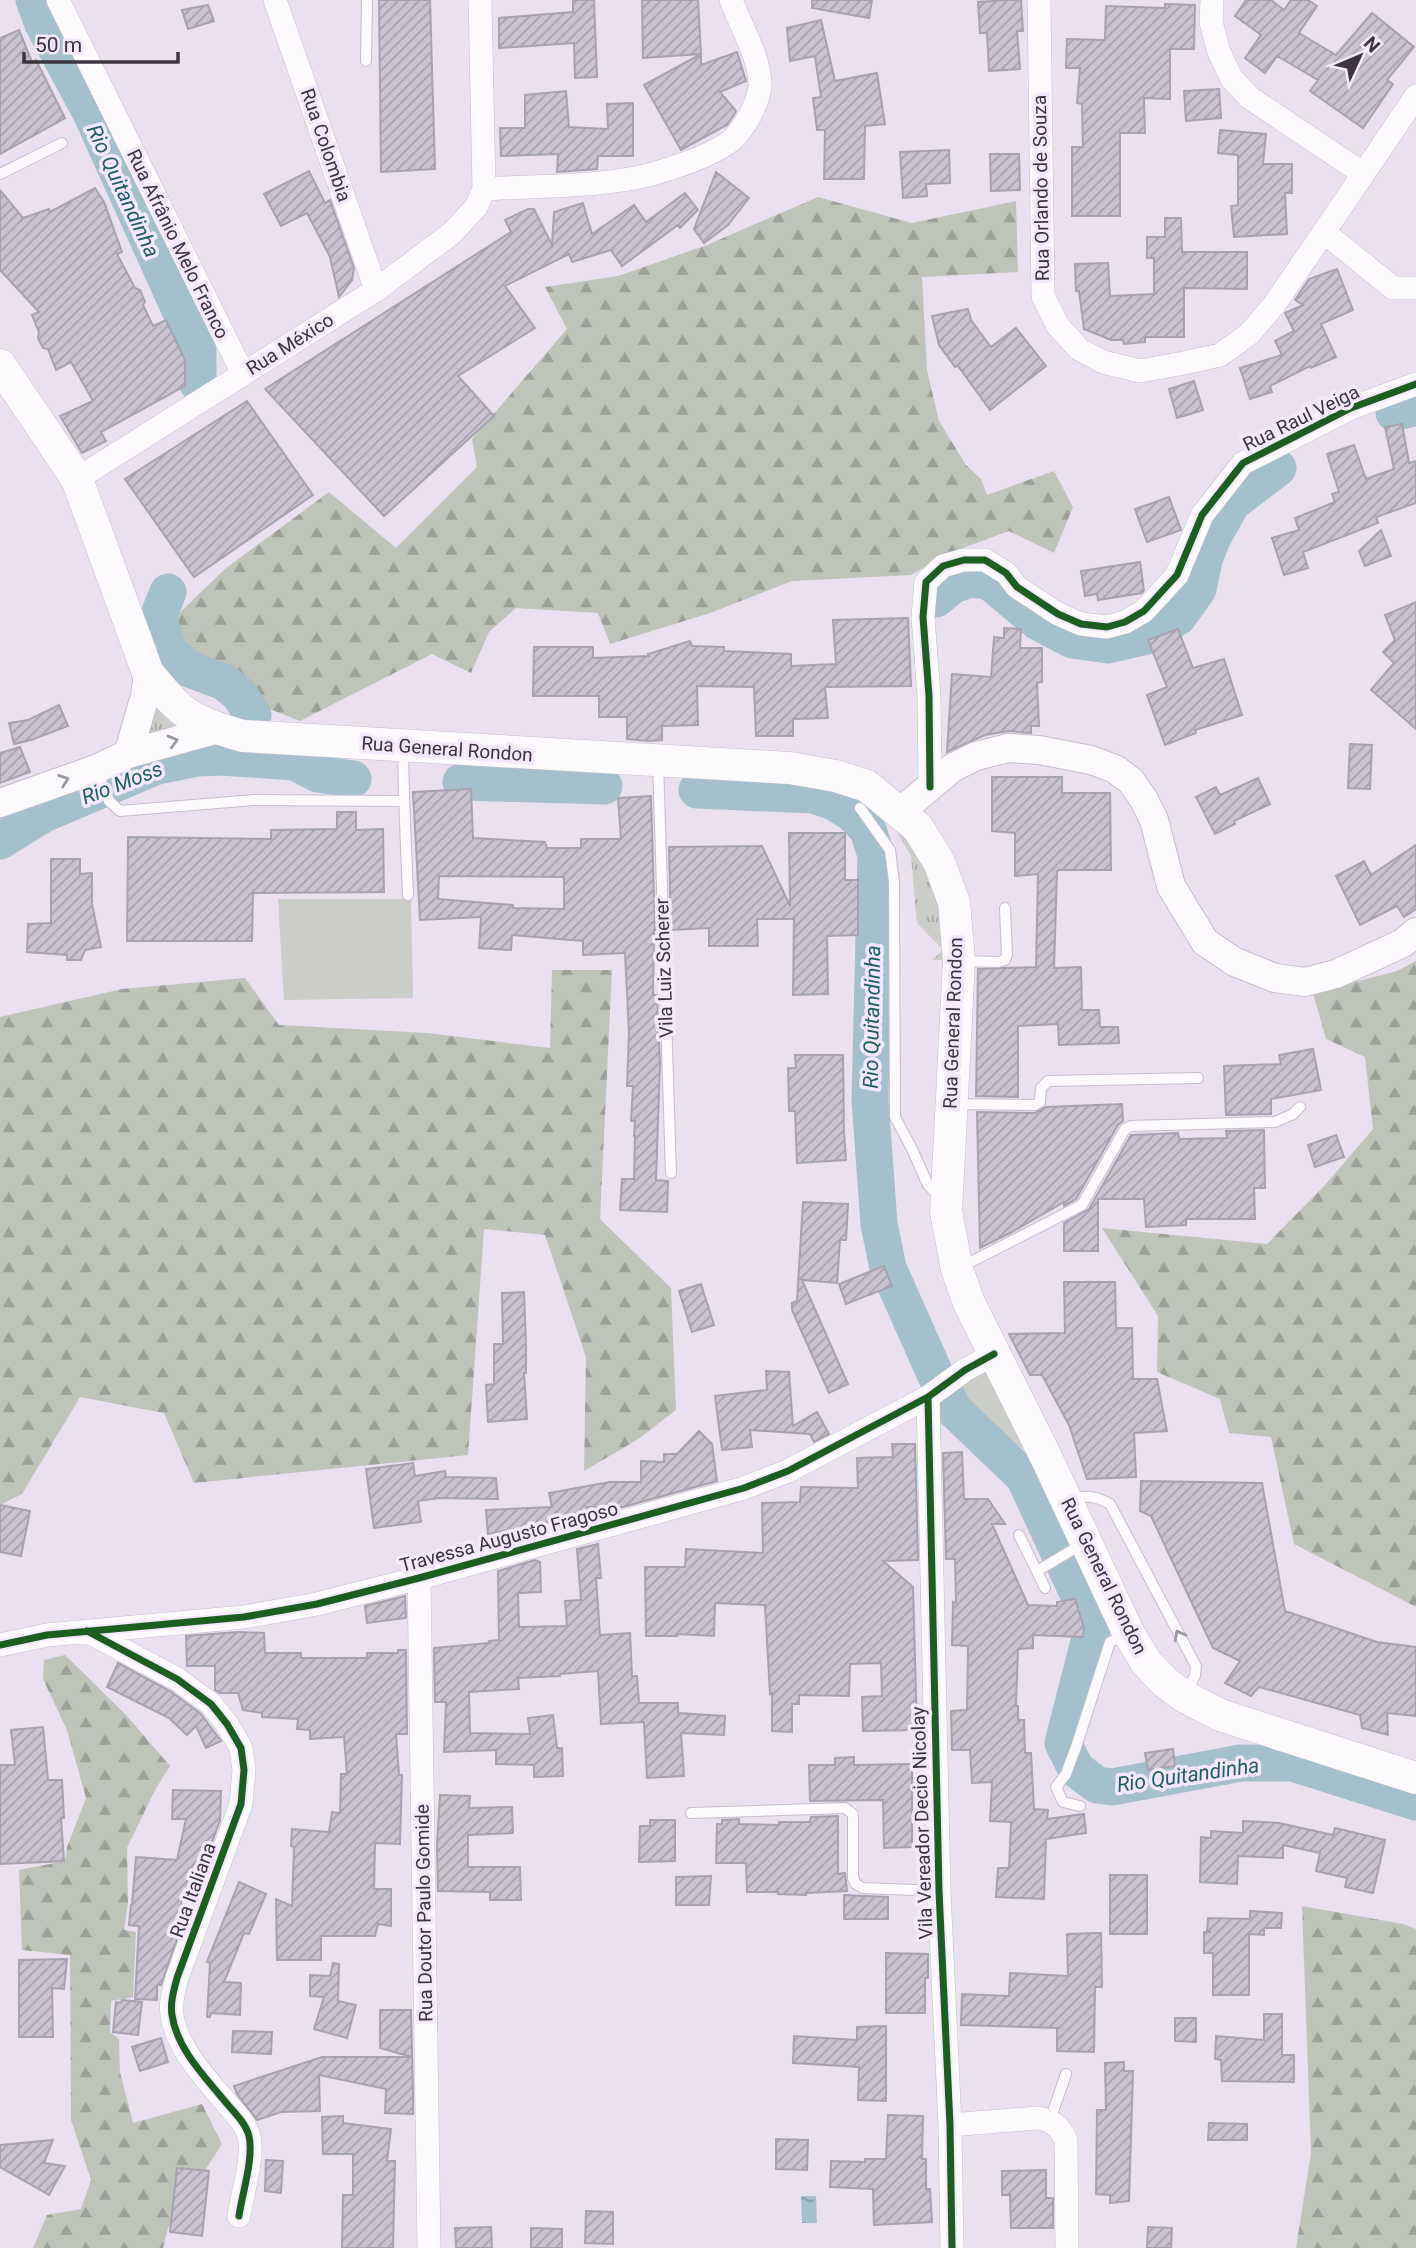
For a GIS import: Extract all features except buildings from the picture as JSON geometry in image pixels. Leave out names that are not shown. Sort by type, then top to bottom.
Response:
[{"type":"main road","name":"Rua General Rondon","points":[[3,372],[77,479],[148,673],[170,698],[191,716],[243,737],[790,768],[836,776],[867,786],[918,828],[939,862],[954,902],[959,961],[946,1212],[957,1269],[969,1303],[1067,1500],[1129,1634],[1146,1662],[1165,1682],[1185,1697],[1220,1715],[1416,1779]]},
{"type":"street","name":"Rua Afrânio Melo Franco","points":[[58,0],[243,374]]},
{"type":"street","name":"Rua Colombia","points":[[275,0],[376,290]]},
{"type":"street","points":[[480,0],[484,189],[629,180],[685,163],[733,139],[755,106],[760,80],[759,71],[731,0]]},
{"type":"street","name":"Rua Orlando de Souza","points":[[1039,0],[1043,296],[1058,326],[1079,349],[1103,362],[1140,371],[1220,355],[1250,334],[1274,305],[1416,96]]},
{"type":"street","points":[[1212,0],[1211,22],[1219,52],[1233,79],[1250,98],[1362,173]]},
{"type":"street","name":"Rua México","points":[[77,479],[376,290],[466,220],[476,207],[484,189]]},
{"type":"street","points":[[1324,232],[1393,288],[1416,289]]},
{"type":"street","name":"Rua Raul Veiga","points":[[930,787],[929,696],[923,617],[926,583],[943,566],[964,560],[985,560],[1006,573],[1017,587],[1058,614],[1081,624],[1107,627],[1125,622],[1144,611],[1177,575],[1202,515],[1243,463],[1351,408],[1416,384]]},
{"type":"street","points":[[128,754],[145,696],[148,673]]},
{"type":"street","points":[[0,803],[98,774],[128,754],[218,729]]},
{"type":"street","points":[[900,811],[952,768],[976,756],[1008,748],[1040,750],[1091,760],[1115,769],[1130,781],[1144,800],[1154,820],[1171,886],[1205,942],[1235,962],[1275,978],[1305,982],[1336,974],[1403,943],[1416,932]]},
{"type":"street","name":"Travessa Augusto Fragoso","points":[[0,1645],[47,1635],[244,1617],[317,1604],[744,1488],[788,1471],[928,1397],[965,1370],[994,1354]]},
{"type":"street","name":"Vila Vereador Decio Nicolay","points":[[928,1397],[939,1891],[950,2125],[952,2248]]},
{"type":"street","name":"Rua Doutor Paulo Gomide","points":[[419,1578],[429,2248]]},
{"type":"street","name":"Rua Italiana","points":[[87,1631],[177,1679],[211,1704],[241,1748],[244,1770],[241,1804],[172,1997],[172,2015],[178,2038],[249,2135],[250,2151],[239,2216]]},
{"type":"street","points":[[950,2125],[1037,2118],[1050,2119],[1060,2128],[1066,2140],[1067,2248]]},
{"type":"lane","points":[[366,61],[367,0]]},
{"type":"lane","points":[[0,174],[62,143]]},
{"type":"lane","points":[[403,747],[408,895]]},
{"type":"lane","name":"Vila Luiz Scherer","points":[[658,762],[671,1173]]},
{"type":"lane","points":[[98,774],[107,796],[120,811],[254,800],[404,799]]},
{"type":"lane","points":[[860,808],[890,850],[894,882],[895,1117],[928,1185],[935,1192],[947,1193]]},
{"type":"lane","points":[[959,961],[1005,960],[1005,908]]},
{"type":"lane","points":[[951,1104],[1035,1105],[1040,1102],[1041,1088],[1048,1081],[1198,1077]]},
{"type":"lane","points":[[957,1269],[1083,1205],[1125,1129],[1130,1126],[1275,1122],[1293,1114],[1300,1107]]},
{"type":"lane","points":[[1067,1500],[1080,1496],[1096,1496],[1110,1504],[1196,1666],[1185,1697]]},
{"type":"lane","points":[[1020,1535],[1045,1588]]},
{"type":"lane","points":[[1037,1571],[1086,1542]]},
{"type":"lane","points":[[1080,1806],[1063,1802],[1056,1787],[1066,1774],[1110,1642],[1129,1634]]},
{"type":"lane","points":[[691,1813],[845,1808],[853,1814],[853,1878],[856,1884],[863,1888],[939,1891]]},
{"type":"lane","points":[[1050,2119],[1066,2074]]},
{"type":"green space","points":[[818,197],[912,223],[1016,201],[1018,272],[922,277],[927,370],[939,421],[966,465],[981,479],[987,495],[1054,471],[1073,507],[1054,553],[1009,531],[944,555],[911,575],[792,581],[710,613],[610,644],[598,613],[516,608],[489,632],[471,673],[432,654],[300,721],[224,691],[168,624],[225,569],[329,492],[396,548],[477,467],[472,439],[567,329],[545,287],[618,276],[707,245]]},
{"type":"green space","points":[[157,705],[180,723],[148,736]]},
{"type":"green space","points":[[903,830],[945,905],[945,960],[932,960],[943,950],[917,923],[911,856],[898,834]]},
{"type":"green space","points":[[278,899],[411,899],[413,998],[284,1000]]},
{"type":"green space","points":[[1416,961],[1416,1607],[1294,1544],[1271,1437],[1229,1433],[1220,1399],[1157,1372],[1158,1316],[1102,1228],[1267,1244],[1325,1185],[1373,1129],[1365,1057],[1326,1039],[1313,993],[1397,971]]},
{"type":"green space","points":[[552,970],[612,970],[600,1219],[671,1288],[676,1410],[637,1440],[584,1471],[586,1357],[545,1235],[484,1229],[468,1455],[194,1483],[164,1413],[80,1397],[22,1494],[0,1505],[0,1017],[122,989],[245,978],[279,1025],[427,1033],[550,1048]]},
{"type":"green space","points":[[989,1366],[1028,1441],[1018,1450],[970,1406],[958,1387]]},
{"type":"green space","points":[[65,1655],[126,1715],[170,1766],[155,1790],[127,1848],[128,1903],[124,1930],[136,1932],[133,1997],[111,2001],[110,2032],[119,2039],[120,2072],[133,2123],[202,2104],[222,2144],[168,2228],[163,2248],[33,2248],[47,2215],[81,2209],[91,2180],[71,2120],[70,1955],[22,1950],[19,1870],[65,1861],[67,1847],[86,1798],[67,1730],[43,1679],[44,1660]]},
{"type":"green space","points":[[1302,1906],[1403,1924],[1416,1929],[1416,2248],[1296,2248],[1311,2153]]},
{"type":"water","points":[[801,2196],[816,2196],[817,2223],[802,2223]]},
{"type":"waterway","name":"Rio Quitandinha","points":[[34,0],[43,24],[91,113],[198,350],[198,384]]},
{"type":"waterway","points":[[1394,413],[1416,407]]},
{"type":"waterway","points":[[936,599],[953,585],[970,579],[989,581],[1038,622],[1072,640],[1108,645],[1147,636],[1178,617],[1198,589],[1212,539],[1232,503],[1278,468]]},
{"type":"waterway","name":"Rio Quitandinha","points":[[168,592],[158,617],[169,652],[189,669],[224,682],[239,694],[253,715]]},
{"type":"waterway","name":"Rio Moss","points":[[0,841],[44,814],[157,766],[197,758],[295,762],[318,774],[353,779]]},
{"type":"waterway","name":"Rio Quitandinha","points":[[461,782],[604,786]]},
{"type":"waterway","points":[[697,790],[813,795],[834,802],[853,814],[868,830],[876,855],[870,1100],[879,1224],[888,1268],[954,1410],[1024,1477],[1093,1626],[1063,1743],[1076,1769],[1097,1785],[1112,1787],[1241,1763],[1293,1763],[1416,1802]]},
{"type":"cycle path","points":[[930,787],[929,696],[923,617],[926,582],[943,566],[964,560],[985,560],[1006,573],[1017,587],[1058,614],[1081,624],[1107,627],[1125,622],[1144,611],[1177,575],[1202,515],[1243,463],[1351,408],[1416,384]]},
{"type":"cycle path","points":[[0,1645],[47,1635],[244,1617],[317,1604],[744,1488],[788,1471],[928,1397],[965,1370],[994,1354]]},
{"type":"cycle path","points":[[928,1397],[939,1891],[950,2125],[952,2248]]},
{"type":"cycle path","points":[[87,1631],[177,1679],[211,1704],[241,1748],[244,1770],[241,1804],[177,1978],[172,2005],[175,2028],[186,2052],[240,2119],[249,2136],[249,2165],[239,2216]]}]
